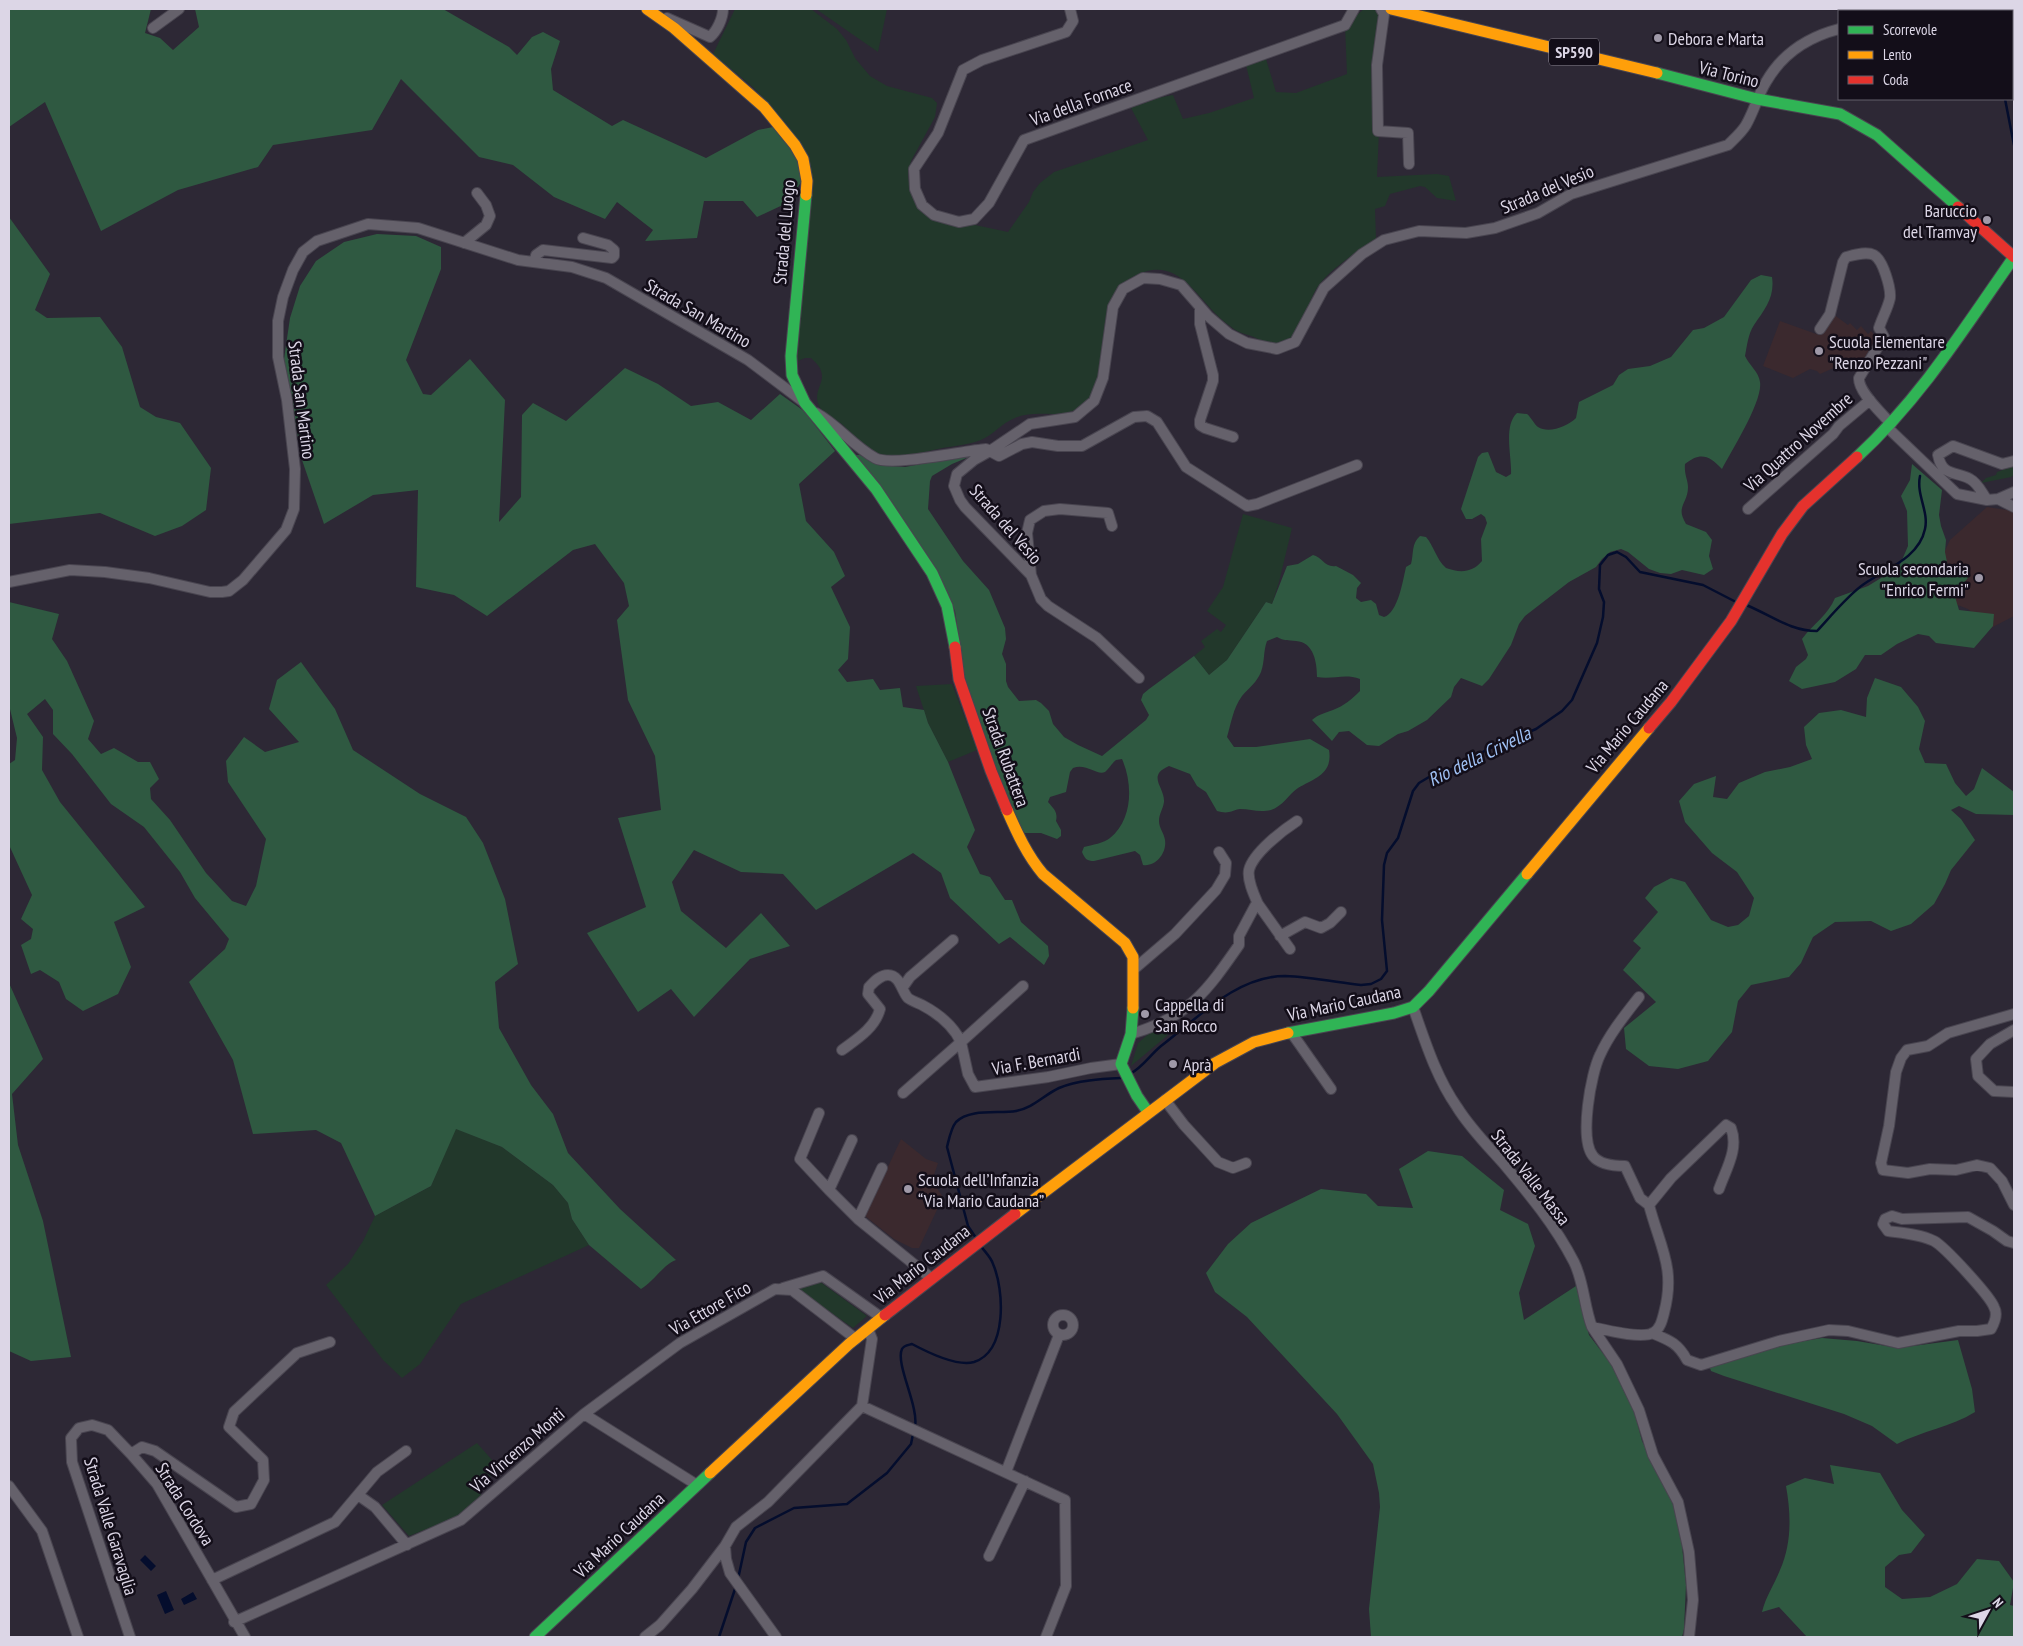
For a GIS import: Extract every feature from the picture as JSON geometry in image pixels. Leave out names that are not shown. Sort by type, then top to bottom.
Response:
[{"type":"main road","name":"Via Torino","points":[[1391,9],[1562,49],[1757,99],[1840,114],[1877,135],[2014,257]]},
{"type":"main road","name":"Strada del Luogo","points":[[652,12],[686,38],[764,107],[795,145],[803,159],[807,180],[791,356],[792,375],[808,407]]},
{"type":"main road","name":"Via Mario Caudana","points":[[536,1637],[856,1338],[931,1278],[1215,1063],[1254,1042],[1290,1032],[1394,1013],[1413,1007],[1429,991],[1671,702],[1731,621],[1753,581],[1792,519],[1803,506],[1889,426],[1907,406],[1941,362],[2014,257]]},
{"type":"main road","name":"Strada Rubattera","points":[[808,407],[876,489],[932,573],[948,606],[952,621],[959,679],[990,771],[1018,836],[1033,862],[1043,874],[1126,943],[1132,957],[1133,970],[1132,1034],[1125,1072]]},
{"type":"main road","points":[[1125,1072],[1148,1112]]},
{"type":"street","points":[[153,28],[178,9]]},
{"type":"street","points":[[652,12],[710,37],[723,13],[723,9]]},
{"type":"street","name":"Via della Fornace","points":[[1070,9],[1074,21],[1066,32],[982,60],[962,70],[938,133],[914,169],[916,189],[922,206],[934,215],[959,222],[974,219],[989,203],[1024,140],[1345,25],[1354,9]]},
{"type":"street","points":[[1381,9],[1384,14],[1377,65],[1378,131],[1408,133],[1409,164]]},
{"type":"street","name":"Strada del Vesio","points":[[1139,678],[1097,638],[1048,606],[1041,599],[1031,575],[965,507],[954,486],[957,474],[974,460],[1030,424],[1075,418],[1094,401],[1103,378],[1112,307],[1124,289],[1143,278],[1160,279],[1181,285],[1200,307],[1229,334],[1247,343],[1277,349],[1295,342],[1324,288],[1362,254],[1384,240],[1419,232],[1466,234],[1495,228],[1538,213],[1571,194],[1728,145],[1746,125],[1766,81],[1779,63],[1804,41],[1838,29]]},
{"type":"street","points":[[464,243],[489,222],[490,216],[486,205],[477,194]]},
{"type":"street","name":"Strada San Martino","points":[[9,582],[70,570],[105,572],[149,578],[210,592],[229,592],[236,587],[286,530],[294,509],[295,468],[287,400],[278,357],[278,322],[282,297],[303,252],[317,241],[368,224],[418,228],[518,260],[572,267],[606,278],[748,360],[808,407],[833,423],[876,459],[886,462],[960,451],[986,449],[990,451]]},
{"type":"street","points":[[535,262],[536,255],[543,250],[612,258],[614,256],[614,250],[608,245],[583,238]]},
{"type":"street","name":"Via Quattro Novembre","points":[[1820,328],[1830,314],[1846,257],[1857,254],[1875,256],[1879,260],[1890,290],[1889,300],[1879,328],[1884,337],[1859,378],[1862,388],[1889,426],[1957,494],[1987,500],[1998,499]]},
{"type":"street","points":[[1200,307],[1200,324],[1213,375],[1213,382],[1200,425],[1234,437]]},
{"type":"street","name":"Via Quattro Novembre","points":[[1748,509],[1870,400]]},
{"type":"street","name":"Strada del Vesio","points":[[990,451],[999,456],[1022,444],[1032,442],[1058,446],[1082,446],[1134,417],[1148,416],[1157,422],[1186,466],[1247,506],[1257,504],[1357,465]]},
{"type":"street","points":[[1987,500],[1977,484],[1969,478],[1954,475],[1944,468],[1939,462],[1938,454],[1953,446],[2002,464],[2014,461]]},
{"type":"street","points":[[1998,499],[2014,492]]},
{"type":"street","points":[[1998,499],[2014,507]]},
{"type":"street","points":[[1031,575],[1027,533],[1030,520],[1044,511],[1060,509],[1108,513],[1112,526]]},
{"type":"street","points":[[1290,949],[1258,904],[1249,872],[1253,861],[1285,829],[1297,821]]},
{"type":"street","points":[[1133,970],[1175,934],[1216,890],[1225,875],[1226,863],[1219,852]]},
{"type":"street","points":[[1132,1034],[1150,1028],[1186,1009],[1202,995],[1239,945],[1243,928],[1258,904]]},
{"type":"street","points":[[1280,936],[1306,922],[1321,928],[1341,912]]},
{"type":"street","points":[[903,987],[910,977],[953,940]]},
{"type":"street","name":"Via F. Bernardi","points":[[842,1050],[867,1031],[878,1016],[880,1009],[868,994],[869,987],[879,978],[887,975],[892,976],[903,987],[907,997],[942,1018],[955,1030],[961,1042],[968,1074],[975,1087],[1090,1068],[1125,1072]]},
{"type":"street","points":[[902,1093],[1023,986]]},
{"type":"street","points":[[1639,997],[1620,1021],[1600,1055],[1591,1078],[1587,1140],[1593,1156],[1603,1163],[1614,1166],[1626,1166],[1640,1198],[1649,1205],[1668,1267],[1669,1284],[1661,1326],[1652,1333]]},
{"type":"street","name":"Strada Valle Massa","points":[[1413,1007],[1432,1062],[1456,1106],[1479,1137],[1535,1201],[1574,1263],[1583,1290],[1586,1313],[1592,1327],[1617,1364],[1639,1410],[1653,1455],[1678,1502],[1689,1552],[1692,1600],[1689,1637]]},
{"type":"street","points":[[2014,1014],[1948,1033],[1928,1046],[1907,1050],[1901,1058],[1896,1072],[1889,1126],[1880,1163],[1882,1170],[1908,1173],[1930,1170],[1956,1170],[1977,1165],[1990,1168],[2002,1181],[2014,1205]]},
{"type":"street","points":[[2014,1030],[1990,1044],[1976,1059],[1978,1076],[1994,1091],[2014,1092]]},
{"type":"street","points":[[1290,1032],[1331,1089]]},
{"type":"street","points":[[1165,1100],[1184,1125],[1218,1162],[1233,1168],[1246,1163]]},
{"type":"street","points":[[819,1113],[800,1159],[858,1219],[931,1278]]},
{"type":"street","points":[[1649,1205],[1671,1178],[1726,1125],[1731,1128],[1734,1135],[1734,1150],[1719,1190]]},
{"type":"street","points":[[829,1190],[852,1140]]},
{"type":"street","points":[[858,1219],[882,1168]]},
{"type":"street","points":[[1592,1327],[1630,1334],[1652,1333],[1668,1339],[1681,1348],[1687,1360],[1701,1365],[1779,1341],[1829,1330],[1848,1331],[1898,1343],[1959,1331],[1991,1329],[1996,1321],[1995,1308],[1946,1250],[1933,1241],[1920,1236],[1888,1231],[1883,1224],[1884,1219],[1892,1216],[1902,1219],[1968,1217],[2007,1241],[2014,1243]]},
{"type":"street","name":"Via Ettore Fico","points":[[584,1414],[680,1343],[775,1289],[823,1276],[882,1318]]},
{"type":"street","points":[[780,1289],[792,1290],[856,1338]]},
{"type":"street","points":[[645,1637],[660,1625],[692,1590],[725,1546],[736,1527],[774,1496],[862,1406],[872,1339],[868,1329]]},
{"type":"street","points":[[1006,1472],[1059,1335]]},
{"type":"street","name":"Strada Cordova","points":[[245,1637],[234,1622],[157,1484],[130,1454],[142,1447],[155,1451],[236,1507],[251,1504],[264,1480],[263,1460],[229,1427],[234,1412],[297,1353],[330,1342]]},
{"type":"street","points":[[862,1406],[1065,1500],[1066,1586],[1046,1637]]},
{"type":"street","name":"Via Vincenzo Monti","points":[[234,1622],[461,1520],[584,1414],[697,1485]]},
{"type":"street","name":"Strada Valle Garavaglia","points":[[130,1454],[108,1430],[92,1425],[79,1428],[70,1438],[72,1462],[130,1637]]},
{"type":"street","points":[[212,1580],[335,1522],[377,1472],[406,1451]]},
{"type":"street","points":[[988,1556],[1024,1481]]},
{"type":"street","points":[[9,1486],[42,1531],[78,1637]]},
{"type":"street","points":[[358,1496],[375,1507],[407,1544]]},
{"type":"street","points":[[725,1546],[726,1560],[733,1576],[776,1637]]},
{"type":"shaded area","name":"Scuola Elementare \"Renzo Pezzani\"","points":[[1833,314],[1848,325],[1850,323],[1857,330],[1861,326],[1868,334],[1871,331],[1877,337],[1861,364],[1854,371],[1836,367],[1820,374],[1810,369],[1793,378],[1763,366],[1780,321],[1819,335]]},
{"type":"shaded area","name":"Scuola secondaria \"Enrico Fermi\"","points":[[1987,507],[2014,511],[2014,616],[1991,628],[1968,609],[1955,604],[1941,559],[1950,540]]},
{"type":"shaded area","name":"Scuola dell’Infanzia “Via Mario Caudana”","points":[[901,1139],[926,1159],[938,1163],[932,1181],[943,1197],[919,1248],[912,1248],[894,1239],[865,1216]]},
{"type":"green space","points":[[9,9],[151,9],[145,33],[160,38],[173,50],[199,27],[195,9],[443,9],[509,47],[517,55],[532,37],[543,32],[560,41],[551,69],[553,90],[612,126],[623,120],[706,158],[758,130],[773,127],[792,147],[804,178],[787,203],[757,217],[743,201],[704,201],[697,238],[645,241],[653,230],[617,202],[605,219],[554,197],[513,165],[479,157],[401,79],[372,130],[273,145],[258,167],[178,190],[101,231],[45,102],[9,127]]},
{"type":"green space","points":[[735,9],[811,9],[837,29],[846,40],[855,58],[870,76],[887,86],[932,98],[937,103],[935,117],[911,161],[908,175],[910,190],[932,219],[952,226],[975,225],[1008,232],[1029,202],[1033,192],[1040,183],[1054,172],[1148,140],[1131,108],[1158,98],[1173,95],[1183,119],[1209,113],[1254,98],[1246,65],[1266,59],[1276,92],[1296,93],[1347,74],[1345,25],[1364,9],[1376,9],[1384,14],[1377,177],[1437,174],[1449,176],[1456,201],[1437,198],[1425,187],[1420,186],[1390,194],[1385,206],[1375,209],[1376,239],[1346,260],[1324,279],[1315,292],[1296,333],[1290,339],[1279,344],[1269,344],[1237,331],[1218,316],[1190,286],[1171,272],[1159,270],[1146,271],[1131,278],[1118,288],[1111,301],[1106,316],[1098,380],[1092,394],[1084,404],[1066,413],[1025,415],[1015,418],[985,438],[975,442],[902,457],[885,457],[867,449],[853,438],[844,426],[821,409],[817,393],[822,376],[816,363],[811,358],[805,358],[793,363],[812,180],[788,126],[754,88],[713,54]]},
{"type":"green space","points":[[816,9],[887,9],[878,52]]},
{"type":"green space","points":[[2014,9],[2014,37],[2013,10],[2000,10]]},
{"type":"green space","points":[[9,217],[50,274],[35,310],[47,318],[100,317],[122,347],[140,407],[156,417],[180,423],[211,468],[206,510],[182,526],[155,536],[100,513],[9,524]]},
{"type":"green space","points":[[377,234],[416,236],[441,247],[441,269],[406,360],[423,394],[431,395],[470,359],[505,400],[499,522],[521,497],[522,415],[533,403],[566,421],[625,368],[658,384],[691,406],[718,402],[751,420],[780,394],[804,411],[835,451],[799,484],[806,521],[834,552],[845,576],[831,587],[850,627],[848,659],[838,670],[847,682],[873,679],[880,690],[900,688],[903,707],[924,710],[928,723],[948,762],[975,830],[967,847],[980,874],[990,877],[1005,900],[1012,900],[1021,922],[1048,946],[1049,956],[1044,965],[1010,937],[999,944],[950,898],[941,873],[913,853],[816,910],[783,874],[741,872],[694,850],[672,882],[681,911],[726,948],[761,913],[790,946],[750,959],[694,1017],[671,989],[638,1012],[587,933],[646,907],[618,818],[661,810],[655,756],[628,700],[617,620],[629,606],[624,583],[595,544],[573,550],[487,616],[454,595],[416,587],[418,490],[373,495],[324,524],[302,460],[284,359],[290,318],[300,286],[316,261],[344,242]]},
{"type":"green space","points":[[1761,275],[1772,277],[1771,297],[1750,332],[1745,356],[1759,378],[1760,390],[1757,401],[1746,426],[1722,469],[1709,458],[1704,457],[1695,458],[1685,464],[1688,487],[1682,509],[1683,518],[1686,524],[1706,532],[1712,540],[1709,556],[1713,569],[1704,575],[1682,570],[1671,574],[1660,573],[1649,569],[1628,552],[1621,549],[1610,552],[1596,567],[1569,582],[1525,616],[1519,624],[1511,645],[1489,679],[1482,686],[1461,678],[1454,687],[1451,697],[1427,720],[1408,731],[1398,734],[1379,746],[1367,745],[1349,731],[1339,732],[1332,741],[1312,720],[1351,699],[1360,691],[1360,679],[1354,677],[1317,677],[1315,660],[1311,649],[1307,645],[1302,642],[1284,640],[1277,637],[1267,641],[1261,672],[1239,701],[1234,711],[1227,737],[1234,747],[1256,747],[1310,739],[1329,750],[1330,758],[1328,765],[1321,774],[1294,791],[1279,806],[1267,811],[1237,809],[1230,812],[1217,811],[1206,792],[1197,786],[1190,774],[1169,766],[1162,770],[1158,778],[1164,797],[1159,821],[1165,845],[1160,858],[1152,864],[1143,865],[1140,855],[1135,851],[1090,861],[1086,859],[1082,852],[1084,847],[1101,843],[1110,838],[1118,830],[1127,811],[1129,801],[1128,779],[1122,759],[1116,760],[1102,773],[1083,767],[1073,768],[1070,772],[1066,792],[1050,797],[1048,802],[1055,811],[1056,821],[1061,830],[1061,836],[1057,839],[1041,833],[1025,833],[1021,829],[1005,796],[964,675],[955,611],[946,591],[855,455],[860,455],[878,465],[905,467],[976,454],[952,464],[932,476],[928,509],[963,561],[989,590],[1005,628],[1006,639],[1002,654],[1006,664],[1008,687],[1019,701],[1036,700],[1041,703],[1049,711],[1053,724],[1064,737],[1102,756],[1146,720],[1149,715],[1141,700],[1143,694],[1149,689],[1194,656],[1209,675],[1227,660],[1266,602],[1272,604],[1287,566],[1298,564],[1313,555],[1326,564],[1336,566],[1353,575],[1361,583],[1357,588],[1356,598],[1361,602],[1371,600],[1376,604],[1379,615],[1384,617],[1389,614],[1396,603],[1406,567],[1411,564],[1414,545],[1420,536],[1426,537],[1446,568],[1466,571],[1474,568],[1482,561],[1481,539],[1487,523],[1485,517],[1481,514],[1472,519],[1466,519],[1461,509],[1478,457],[1482,453],[1488,452],[1496,472],[1506,477],[1511,474],[1509,434],[1510,426],[1517,413],[1527,414],[1542,429],[1553,429],[1568,424],[1576,418],[1579,402],[1613,385],[1619,375],[1628,369],[1650,366],[1671,357],[1693,330],[1704,328],[1724,317],[1751,280]]},
{"type":"green space","points":[[1912,464],[1942,490],[1939,515],[1946,540],[1945,552],[1948,567],[1957,567],[1965,564],[1970,575],[1964,583],[1953,590],[1959,610],[1994,614],[1993,626],[1974,648],[1936,643],[1929,636],[1918,634],[1897,644],[1881,655],[1865,655],[1856,669],[1835,682],[1802,689],[1789,681],[1796,667],[1808,655],[1802,639],[1825,614],[1835,598],[1868,586],[1899,567],[1908,546],[1907,511],[1901,496],[1910,480]]},
{"type":"green space","points":[[2014,466],[2014,475],[2011,477],[1981,483],[1986,478],[1996,475],[1997,472]]},
{"type":"green space","points":[[1243,514],[1292,528],[1272,604],[1266,602],[1227,660],[1209,675],[1194,656],[1205,647],[1201,641],[1217,629],[1221,632],[1226,625],[1207,611],[1223,587]]},
{"type":"green space","points":[[9,602],[59,614],[52,639],[67,661],[94,721],[88,739],[101,754],[114,748],[138,762],[150,762],[159,779],[150,788],[151,799],[170,820],[206,873],[232,901],[246,906],[256,886],[266,839],[228,782],[226,761],[244,737],[265,752],[299,742],[269,709],[277,680],[301,662],[335,709],[353,750],[420,794],[466,817],[483,843],[505,899],[518,964],[495,982],[499,1028],[531,1085],[553,1114],[568,1153],[620,1209],[676,1260],[641,1289],[589,1245],[572,1219],[568,1203],[553,1185],[502,1147],[456,1129],[431,1186],[375,1216],[341,1143],[316,1130],[253,1134],[233,1060],[189,982],[225,949],[229,939],[195,898],[180,872],[144,827],[111,804],[72,754],[53,734],[53,710],[45,699],[27,714],[43,737],[42,770],[60,802],[145,907],[114,922],[131,967],[118,994],[83,1011],[66,999],[59,982],[40,970],[31,974],[21,945],[31,939],[33,929],[21,919],[32,895],[9,845],[9,764],[15,760],[17,738],[9,705]]},
{"type":"green space","points":[[1875,678],[1901,687],[1918,707],[1925,721],[1919,749],[1925,763],[1946,764],[1955,783],[1966,796],[1974,789],[1982,768],[2014,792],[2014,815],[1976,814],[1959,806],[1951,810],[1961,819],[1975,840],[1951,870],[1934,904],[1911,924],[1891,931],[1871,921],[1835,922],[1813,937],[1801,963],[1789,977],[1751,985],[1738,1001],[1732,1032],[1708,1061],[1678,1069],[1649,1066],[1626,1049],[1624,1028],[1656,1002],[1623,970],[1641,948],[1633,941],[1658,912],[1645,898],[1654,887],[1671,878],[1685,882],[1711,920],[1728,927],[1738,925],[1749,916],[1754,898],[1737,872],[1712,853],[1685,822],[1679,801],[1694,784],[1716,776],[1713,797],[1727,799],[1739,783],[1765,772],[1790,767],[1812,759],[1806,745],[1804,727],[1819,713],[1841,710],[1866,717],[1867,698]]},
{"type":"green space","points":[[952,684],[977,750],[948,762],[928,723],[916,686]]},
{"type":"green space","points":[[9,983],[43,1059],[12,1094],[18,1145],[43,1221],[71,1357],[31,1361],[9,1351]]},
{"type":"green space","points":[[1159,1025],[1168,1035],[1131,1066],[1138,1043]]},
{"type":"green space","points":[[455,1128],[502,1147],[553,1185],[568,1203],[572,1219],[589,1245],[461,1304],[420,1364],[402,1378],[383,1360],[326,1285],[348,1264],[363,1241],[375,1216],[431,1186]]},
{"type":"green space","points":[[1428,1151],[1462,1156],[1504,1190],[1500,1210],[1528,1224],[1535,1246],[1519,1293],[1524,1320],[1576,1286],[1589,1335],[1617,1372],[1633,1407],[1642,1441],[1672,1501],[1681,1536],[1686,1585],[1682,1637],[1371,1637],[1369,1609],[1380,1507],[1373,1464],[1337,1414],[1247,1317],[1215,1292],[1206,1273],[1228,1244],[1251,1223],[1321,1189],[1366,1194],[1378,1206],[1413,1208],[1399,1169]]},
{"type":"green space","points":[[819,1281],[867,1316],[853,1328],[797,1289]]},
{"type":"green space","points":[[1822,1338],[1857,1341],[1898,1348],[1958,1340],[1972,1389],[1975,1412],[1897,1444],[1872,1426],[1844,1414],[1724,1376],[1711,1371],[1710,1368],[1748,1350]]},
{"type":"green space","points":[[477,1443],[500,1469],[476,1488],[482,1496],[458,1517],[409,1536],[382,1505]]},
{"type":"green space","points":[[1830,1465],[1880,1473],[1902,1510],[1925,1535],[1911,1553],[1899,1555],[1885,1567],[1885,1587],[1902,1599],[1930,1597],[1957,1584],[1977,1559],[1999,1561],[2014,1582],[2010,1605],[2014,1606],[2014,1637],[1807,1637],[1779,1607],[1762,1612],[1787,1549],[1789,1507],[1786,1486],[1805,1478],[1834,1484]]},
{"type":"water","points":[[145,1555],[156,1566],[151,1571],[140,1560]]},
{"type":"water","points":[[166,1591],[174,1610],[165,1614],[157,1595]]},
{"type":"water","points":[[193,1592],[197,1599],[184,1605],[181,1599]]},
{"type":"waterway","name":"Rio della Crivella","points":[[2005,100],[2014,145]]},
{"type":"waterway","name":"Rio della Crivella","points":[[1746,605],[1789,625],[1817,631],[1858,588],[1900,562],[1916,548],[1922,539],[1926,522],[1919,483],[1920,476]]},
{"type":"waterway","name":"Rio della Crivella","points":[[1130,1074],[1203,1012],[1234,991],[1250,983],[1267,978],[1285,976],[1361,985],[1371,984],[1381,979],[1387,971],[1382,920],[1384,865],[1387,853],[1398,838],[1413,791],[1419,783],[1429,777],[1464,765],[1486,750],[1536,729],[1562,711],[1572,700],[1597,643],[1603,617],[1604,602],[1599,589],[1600,565],[1608,555],[1617,552],[1626,557],[1640,572],[1703,585],[1736,602]]},
{"type":"waterway","name":"Rio della Crivella","points":[[976,1238],[968,1226],[947,1147],[951,1130],[956,1122],[977,1113],[1016,1111],[1033,1104],[1059,1088],[1074,1083],[1123,1078]]},
{"type":"waterway","name":"Rio della Crivella","points":[[915,1426],[914,1408],[902,1364],[902,1349],[912,1344],[951,1361],[974,1362],[985,1356],[993,1346],[998,1333],[1001,1303],[997,1275],[991,1259],[980,1245]]},
{"type":"waterway","name":"Rio della Crivella","points":[[738,1579],[746,1542],[755,1528],[794,1508],[847,1504],[887,1473],[911,1444],[913,1434]]},
{"type":"waterway","name":"Rio della Crivella","points":[[719,1637],[736,1586]]},
{"type":"traffic: fast","points":[[1657,73],[1757,99],[1840,114],[1877,135],[1958,207]]},
{"type":"traffic: fast","points":[[806,195],[791,356],[792,375],[805,403],[876,489],[932,573],[947,606],[955,647]]},
{"type":"traffic: fast","points":[[1857,457],[1902,411],[1922,386],[2014,257]]},
{"type":"traffic: fast","points":[[1288,1033],[1394,1013],[1413,1007],[1429,991],[1527,874]]},
{"type":"traffic: fast","points":[[1133,1008],[1131,1034],[1121,1064],[1137,1096],[1148,1112]]},
{"type":"traffic: fast","points":[[535,1637],[710,1473]]},
{"type":"traffic: slow","points":[[647,9],[674,28],[764,107],[795,145],[803,159],[807,181],[806,195]]},
{"type":"traffic: slow","points":[[1391,9],[1657,73]]},
{"type":"traffic: slow","points":[[1527,874],[1649,728]]},
{"type":"traffic: slow","points":[[1007,810],[1027,851],[1043,874],[1125,943],[1133,957],[1133,1008]]},
{"type":"traffic: slow","points":[[1015,1214],[1215,1063],[1254,1042],[1288,1033]]},
{"type":"traffic: slow","points":[[710,1473],[849,1344],[885,1315]]},
{"type":"traffic: jam","points":[[1958,207],[2014,257]]},
{"type":"traffic: jam","points":[[1649,728],[1671,702],[1731,621],[1782,534],[1803,506],[1857,457]]},
{"type":"traffic: jam","points":[[955,647],[959,679],[991,771],[1007,810]]},
{"type":"traffic: jam","points":[[885,1315],[1015,1214]]},
{"type":"place","name":"Debora e Marta","points":[[1658,38]]},
{"type":"place","name":"Baruccio del Tramvay","points":[[1987,220]]},
{"type":"place","name":"Scuola Elementare \"Renzo Pezzani\"","points":[[1819,351]]},
{"type":"place","name":"Scuola secondaria \"Enrico Fermi\"","points":[[1979,578]]},
{"type":"place","name":"Cappella di San Rocco","points":[[1145,1014]]},
{"type":"place","name":"Aprà","points":[[1173,1064]]},
{"type":"place","name":"Scuola dell’Infanzia “Via Mario Caudana”","points":[[908,1189]]}]
